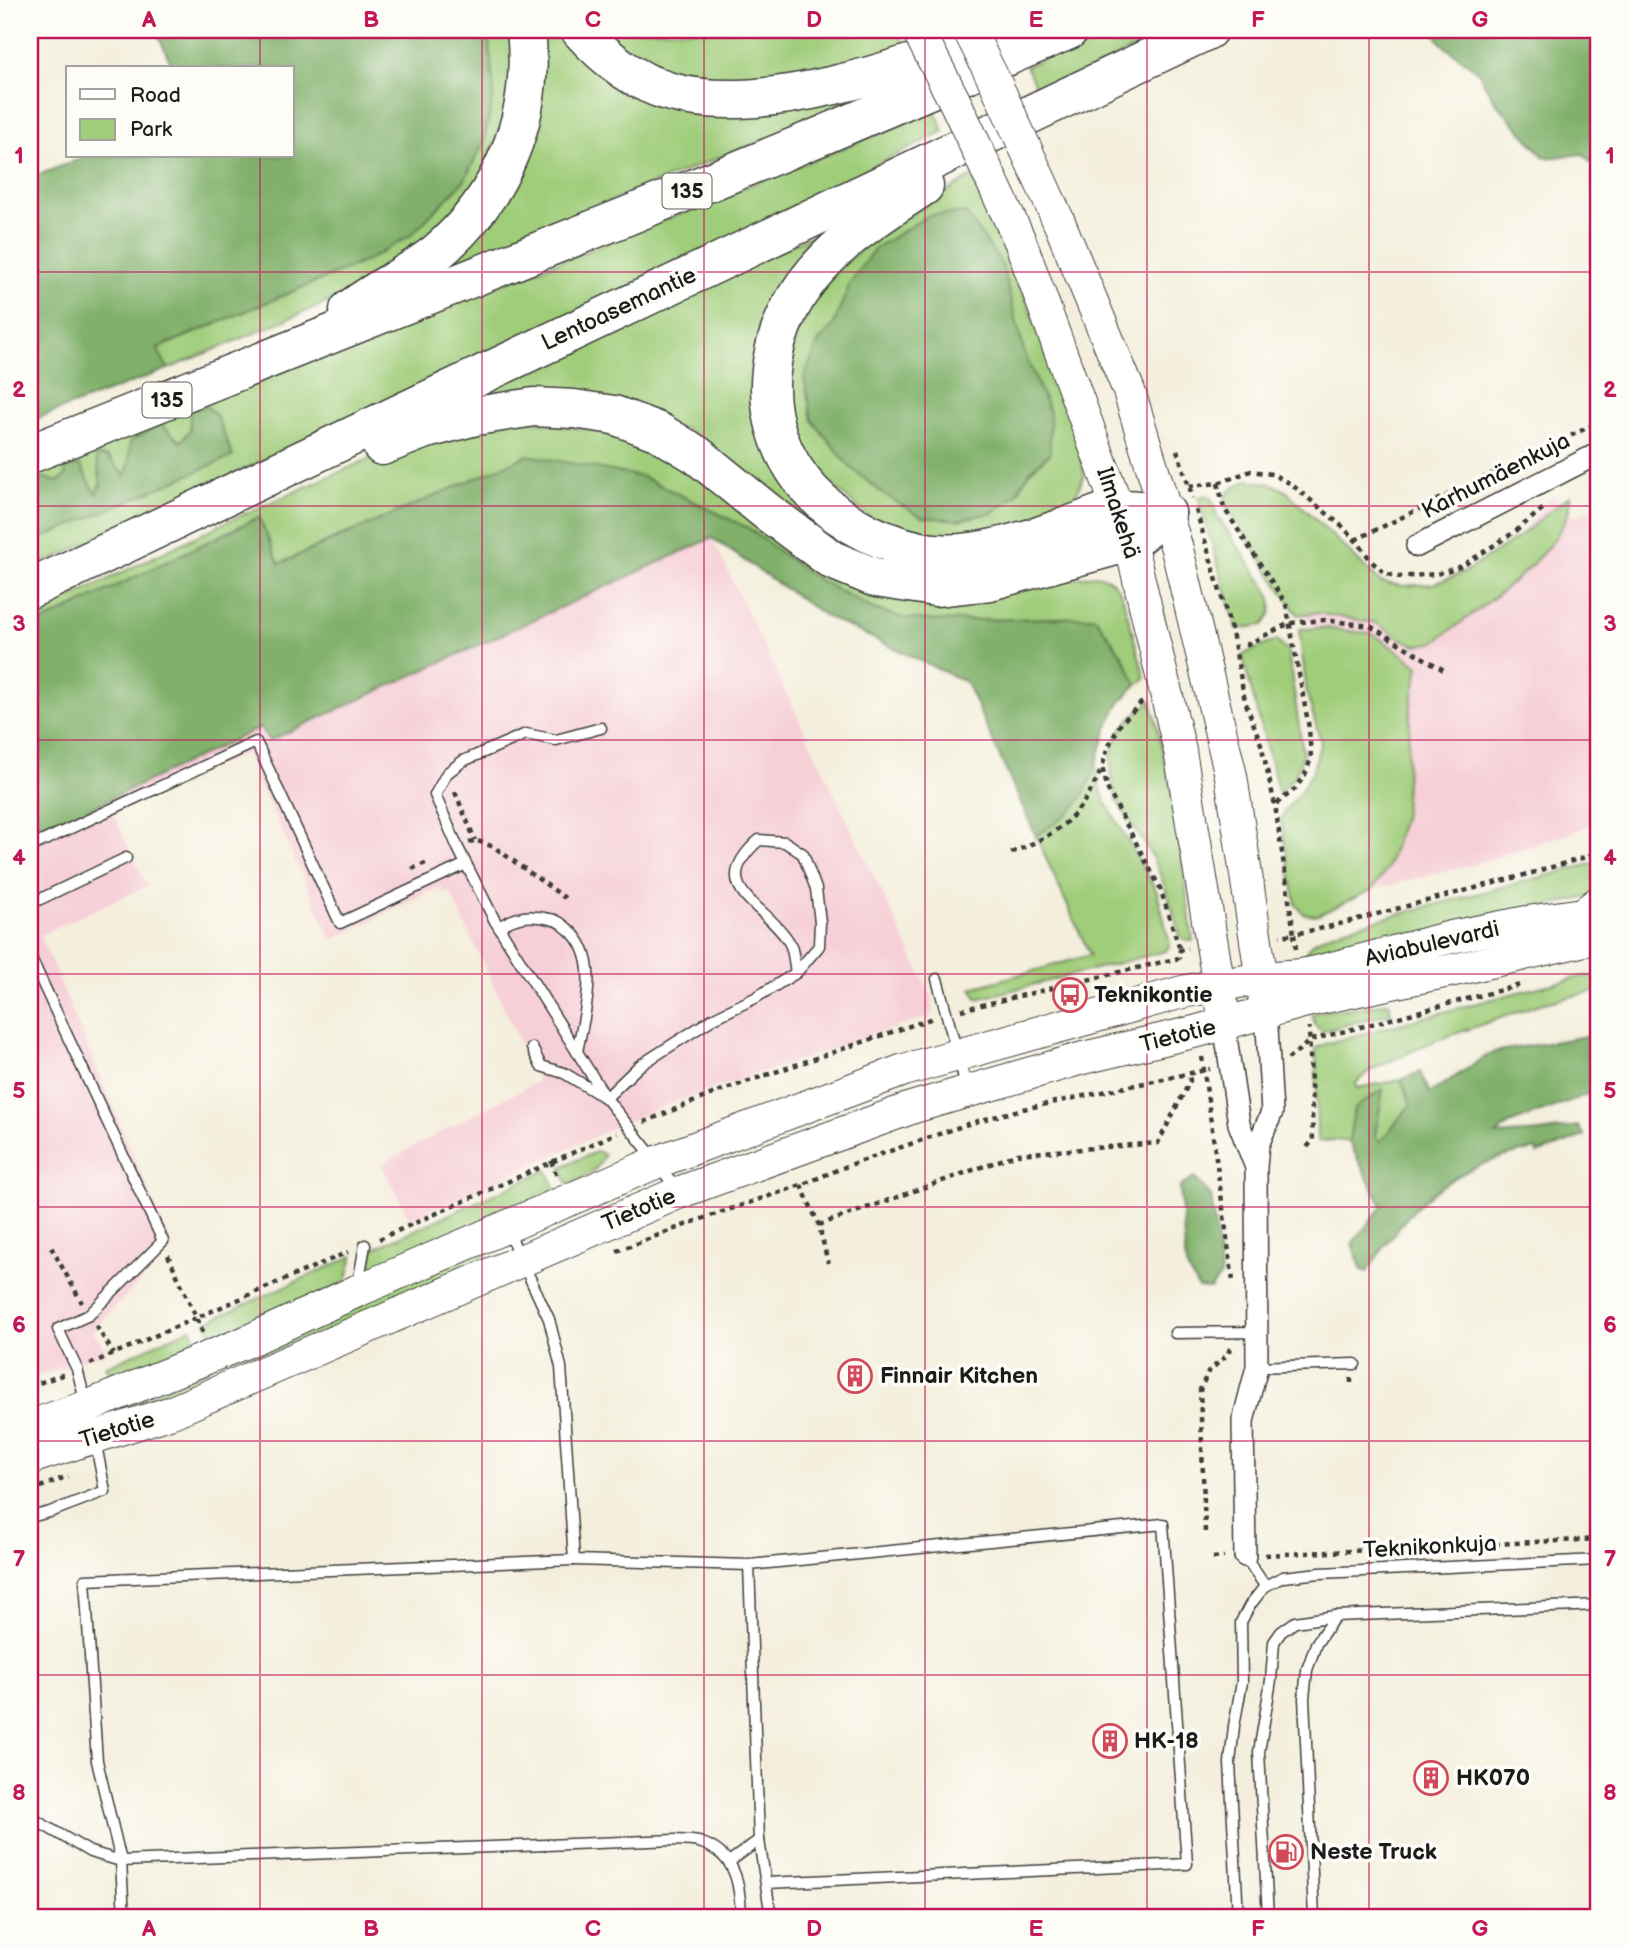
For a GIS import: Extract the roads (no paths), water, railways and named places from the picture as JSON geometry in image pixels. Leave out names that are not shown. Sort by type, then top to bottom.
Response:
[{"type":"highway","points":[[303,346],[359,302],[434,254],[468,222],[491,192],[516,139],[524,100],[526,30]]},
{"type":"highway","points":[[580,30],[621,69],[648,83],[671,92],[708,99],[741,99],[792,93],[852,80],[955,49],[1007,30]]},
{"type":"highway","name":"135","points":[[30,454],[809,141],[1069,30]]},
{"type":"highway","name":"Lentoasemantie","points":[[30,589],[1208,30]]},
{"type":"highway","points":[[977,139],[929,183],[845,241],[806,283],[789,309],[772,355],[769,385],[775,430],[790,462],[807,487],[825,506],[846,523],[908,549],[949,553],[996,547],[1050,532],[1124,525]]},
{"type":"highway","points":[[282,470],[342,461],[423,430],[476,416],[534,407],[614,415],[659,432],[697,455],[832,560],[876,578],[935,587],[990,581],[1178,500]]},
{"type":"main road","name":"Ilmakehä","points":[[918,30],[1020,241],[1124,525],[1180,751],[1219,985],[1211,1028]]},
{"type":"main road","name":"Ilmakehä","points":[[969,30],[1059,222],[1129,391],[1178,500],[1177,549],[1231,776],[1266,1011]]},
{"type":"main road","name":"Aviabulevardi","points":[[1262,978],[1317,972],[1451,937],[1527,922],[1595,917],[1594,938],[1266,1011]]},
{"type":"main road","name":"Tietotie","points":[[30,1458],[91,1421],[212,1355],[657,1162],[904,1070],[1185,991],[1262,978]]},
{"type":"main road","name":"Tietotie","points":[[30,1426],[172,1412],[678,1193],[914,1107],[1083,1058],[1211,1028],[1266,1011]]},
{"type":"street","name":"Karhumäenkuja","points":[[1417,545],[1599,453]]},
{"type":"street","points":[[1245,1556],[1243,1421],[1257,1367],[1246,1332],[1256,1167],[1258,1145],[1272,1112],[1266,1011]]},
{"type":"street","points":[[1211,1028],[1230,1066],[1240,1124],[1256,1167]]},
{"type":"lane","points":[[601,728],[556,740],[526,734],[463,761],[447,773],[435,794],[466,864],[499,927],[606,1098],[678,1193]]},
{"type":"lane","points":[[30,847],[256,742],[340,923],[466,864]]},
{"type":"lane","points":[[606,1098],[639,1066],[714,1018],[755,998],[796,973],[819,946],[820,922],[816,889],[803,854],[785,842],[759,840],[746,852],[736,872],[742,894],[776,923],[791,944],[796,973]]},
{"type":"lane","points":[[30,904],[126,858]]},
{"type":"lane","points":[[499,927],[509,921],[533,915],[558,920],[573,933],[584,950],[588,967],[587,1001],[577,1052]]},
{"type":"lane","points":[[30,957],[163,1241],[89,1315],[58,1329],[77,1369],[105,1491],[30,1517]]},
{"type":"lane","points":[[937,979],[968,1091]]},
{"type":"lane","points":[[533,1048],[541,1066],[565,1073],[606,1098]]},
{"type":"lane","points":[[506,1227],[549,1319],[561,1367],[574,1560]]},
{"type":"lane","points":[[357,1291],[365,1245]]},
{"type":"lane","points":[[1175,1333],[1246,1332]]},
{"type":"lane","points":[[1257,1367],[1355,1364]]},
{"type":"lane","points":[[124,1917],[121,1860],[97,1761],[85,1580],[574,1560],[750,1565],[1163,1524],[1187,1864],[766,1883]]},
{"type":"lane","points":[[1238,1917],[1230,1763],[1242,1682],[1241,1622],[1265,1586],[1245,1556]]},
{"type":"lane","name":"Teknikonkuja","points":[[1265,1586],[1283,1577],[1320,1573],[1599,1560]]},
{"type":"lane","points":[[750,1565],[759,1840],[771,1917]]},
{"type":"lane","points":[[1268,1917],[1259,1752],[1274,1642],[1281,1632],[1296,1622],[1335,1616],[1599,1605]]},
{"type":"lane","points":[[1314,1917],[1304,1698],[1307,1670],[1316,1644],[1335,1616]]},
{"type":"lane","points":[[30,1817],[90,1852],[121,1860],[675,1840],[701,1842],[718,1851],[729,1862],[740,1891],[741,1917]]},
{"type":"lane","points":[[729,1862],[759,1840]]},
{"type":"place","name":"Teknikontie","points":[[1070,995]]},
{"type":"place","name":"Finnair Kitchen","points":[[855,1376]]},
{"type":"place","name":"HK-18","points":[[1110,1741]]},
{"type":"place","name":"HK070","points":[[1431,1778]]},
{"type":"place","name":"Neste Truck","points":[[1286,1852]]}]
